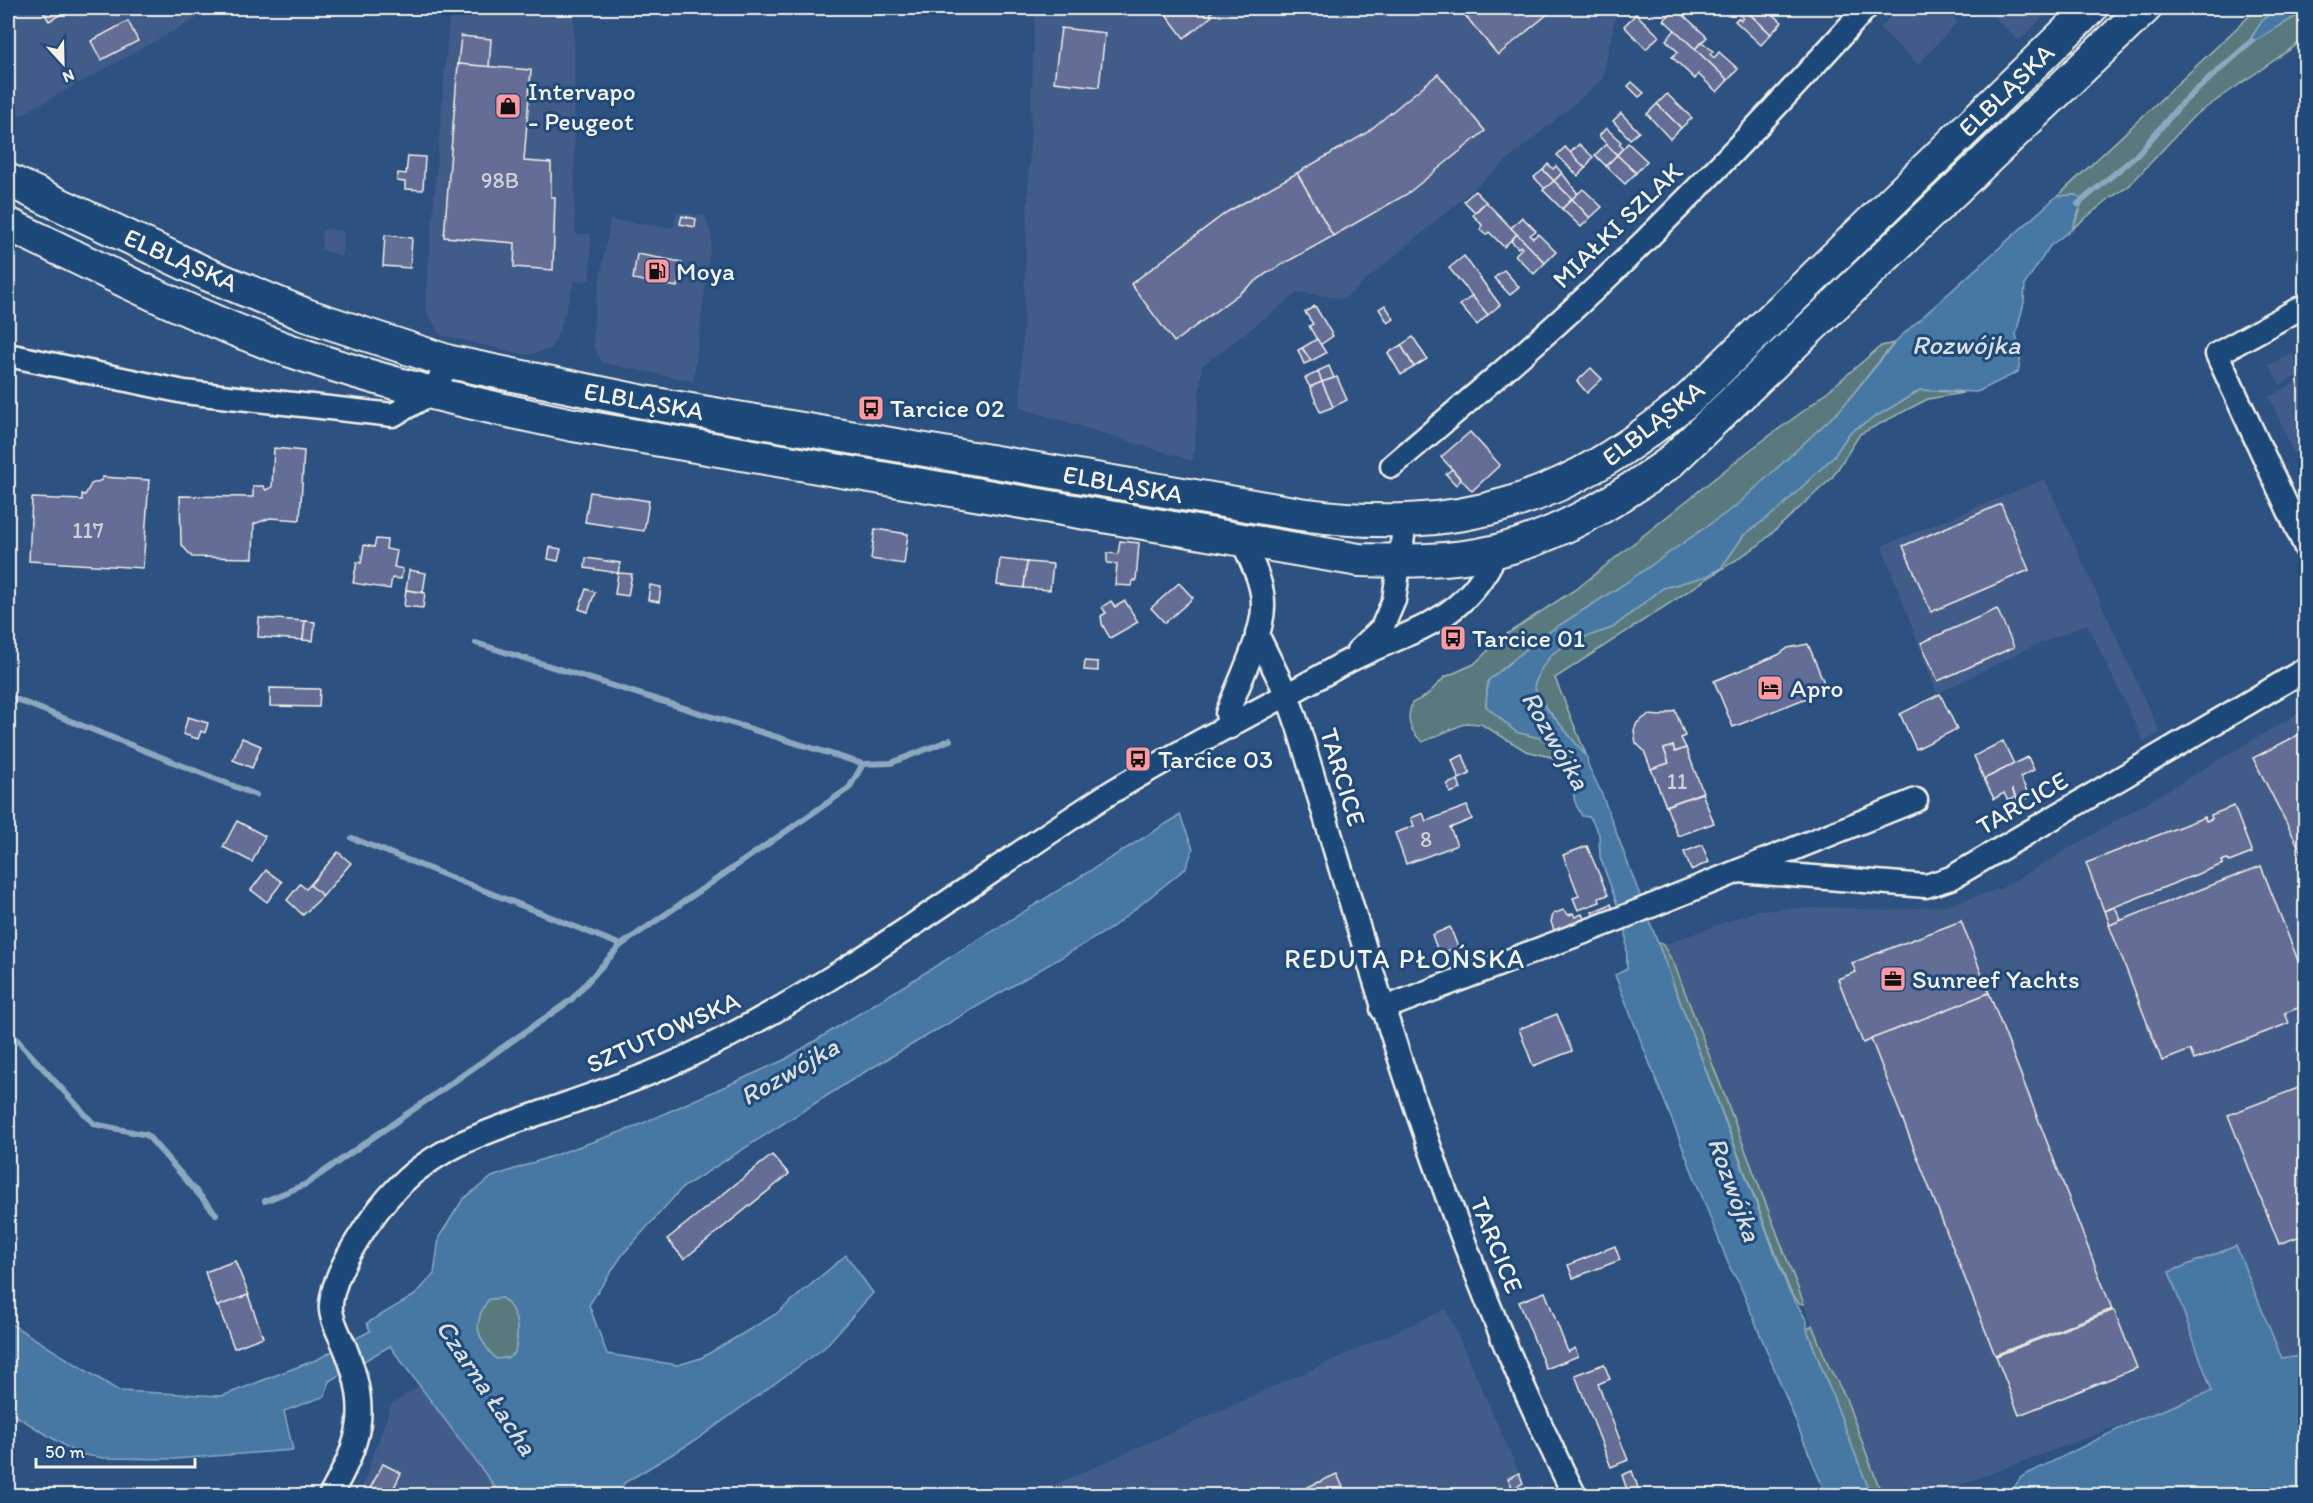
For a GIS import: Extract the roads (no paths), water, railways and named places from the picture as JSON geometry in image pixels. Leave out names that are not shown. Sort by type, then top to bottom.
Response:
[{"type":"main road","name":"ELBLĄSKA","points":[[16,184],[209,275],[306,315],[450,362],[644,402],[1288,512],[1352,521],[1436,520],[1488,509],[1533,495],[1597,467],[1647,435],[1690,398],[2091,8]]},
{"type":"main road","name":"ELBLĄSKA","points":[[9,225],[190,310],[279,346],[430,394],[573,425],[1359,560],[1401,561],[1457,557],[1497,551],[1551,532],[1592,514],[1668,464],[2145,8]]},
{"type":"street","name":"MIAŁKI SZLAK","points":[[1392,466],[1506,368],[1620,265],[1762,122],[1866,8]]},
{"type":"street","points":[[2306,305],[2217,354],[2306,548]]},
{"type":"street","points":[[8,355],[184,392],[393,415],[430,394],[450,362]]},
{"type":"street","name":"SZTUTOWSKA","points":[[1348,661],[1382,628],[1394,600],[1405,522]]},
{"type":"street","points":[[1230,727],[1227,714],[1257,634],[1263,607],[1257,574],[1242,540]]},
{"type":"street","name":"SZTUTOWSKA","points":[[330,1496],[350,1461],[360,1421],[359,1382],[330,1308],[336,1286],[349,1258],[381,1208],[398,1187],[420,1168],[444,1151],[480,1134],[674,1064],[758,1022],[833,979],[951,897],[1108,795],[1348,661],[1443,618],[1466,600],[1487,572],[1497,551]]},
{"type":"street","name":"TARCICE","points":[[1257,634],[1287,696],[1382,1009],[1444,1189],[1507,1346],[1575,1496]]},
{"type":"street","name":"TARCICE","points":[[1739,871],[1926,886],[1951,878],[2306,669]]},
{"type":"street","name":"TARCICE","points":[[1382,1009],[1652,906],[1916,800]]},
{"type":"water","points":[[2276,8],[2305,8],[2305,11],[2246,46],[2262,21]]},
{"type":"water","name":"Rozwójka","points":[[2076,195],[2083,200],[2072,229],[2050,246],[2025,284],[2024,303],[2016,334],[2021,355],[2018,372],[1977,392],[1920,390],[1850,432],[1834,456],[1779,509],[1744,535],[1721,568],[1707,576],[1663,588],[1612,628],[1570,642],[1552,654],[1540,670],[1534,686],[1539,699],[1587,757],[1588,765],[1601,792],[1789,1291],[1807,1321],[1807,1330],[1871,1495],[1826,1495],[1739,1283],[1730,1268],[1615,975],[1627,969],[1626,929],[1600,857],[1599,834],[1590,817],[1582,816],[1577,806],[1570,773],[1551,757],[1555,745],[1540,738],[1516,732],[1486,706],[1488,681],[1541,637],[1623,585],[1736,506],[1840,410],[1899,338],[2057,196]]},
{"type":"water","name":"Czarna Łacha","points":[[1180,815],[1193,849],[1186,868],[1110,929],[858,1076],[682,1188],[623,1254],[589,1305],[607,1354],[678,1365],[701,1358],[776,1314],[846,1255],[873,1293],[824,1348],[696,1440],[624,1483],[620,1495],[501,1495],[390,1346],[329,1381],[325,1396],[284,1411],[293,1450],[175,1459],[104,1458],[78,1454],[8,1411],[8,1322],[119,1391],[222,1396],[318,1359],[370,1331],[367,1323],[415,1295],[434,1274],[439,1237],[463,1199],[492,1177],[632,1128],[784,1060]],"holes":[[[502,1298],[508,1304],[517,1324],[515,1353],[508,1358],[496,1359],[484,1345],[478,1323],[489,1299]]]},
{"type":"water","points":[[2236,1246],[2282,1359],[2305,1355],[2305,1495],[2009,1495],[2021,1477],[2137,1420],[2212,1391],[2169,1272]]},
{"type":"waterway","name":"Rozwójka","points":[[2078,204],[2137,155],[2182,103],[2252,41]]},
{"type":"waterway","points":[[476,643],[863,764]]},
{"type":"waterway","points":[[8,696],[256,795]]},
{"type":"waterway","points":[[265,1201],[306,1184],[571,1000],[621,945],[849,788],[863,764],[891,763],[950,740]]},
{"type":"waterway","points":[[352,838],[621,945]]},
{"type":"waterway","points":[[8,1030],[94,1124],[147,1135],[216,1214]]},
{"type":"place","name":"Intervapo - Peugeot","points":[[508,106]]},
{"type":"place","name":"Moya","points":[[657,271]]},
{"type":"place","name":"Tarcice 02","points":[[871,408]]},
{"type":"place","name":"Tarcice 01","points":[[1453,638]]},
{"type":"place","name":"Apro","points":[[1770,688]]},
{"type":"place","name":"Tarcice 03","points":[[1138,759]]},
{"type":"place","name":"Sunreef Yachts","points":[[1893,979]]},
{"type":"district","name":"REDUTA PŁOŃSKA","points":[[1405,958]]}]
